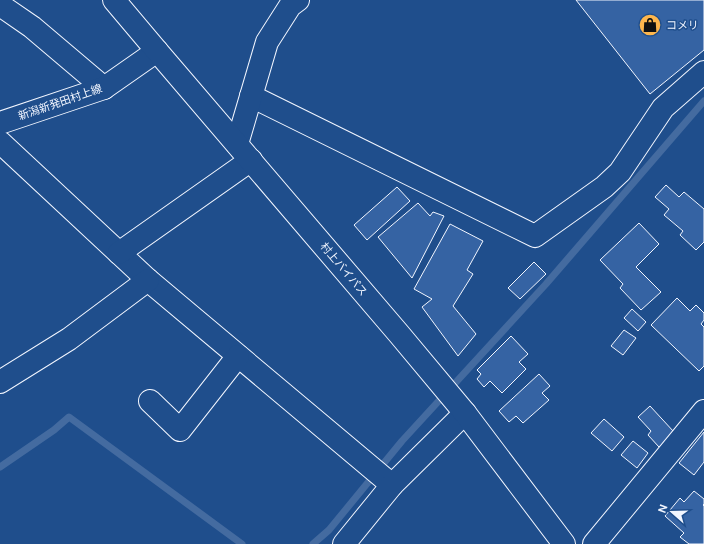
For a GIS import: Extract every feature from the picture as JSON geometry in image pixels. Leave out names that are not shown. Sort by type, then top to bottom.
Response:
[{"type":"main road","name":"村上バイパス","points":[[114,0],[465,413],[564,544]]},
{"type":"main road","points":[[237,144],[267,42],[290,6],[298,0]]},
{"type":"main road","points":[[0,5],[32,27],[104,88]]},
{"type":"main road","name":"新潟新発田村上線","points":[[0,123],[104,88],[157,51]]},
{"type":"main road","points":[[251,96],[535,236],[604,187],[620,172],[663,108],[704,72]]},
{"type":"main road","points":[[0,142],[148,280],[392,485]]},
{"type":"main road","points":[[119,253],[251,160]]},
{"type":"main road","points":[[0,382],[70,339],[148,280]]},
{"type":"main road","points":[[150,401],[180,430],[238,356]]},
{"type":"main road","points":[[594,544],[704,411]]},
{"type":"main road","points":[[344,544],[392,485],[465,413]]},
{"type":"building","name":"コメリ","points":[[576,0],[704,0],[704,50],[650,94]]},
{"type":"building","points":[[666,185],[679,197],[684,192],[704,209],[704,242],[696,250],[680,235],[683,231],[664,215],[669,209],[655,197]]},
{"type":"building","points":[[397,187],[410,201],[367,240],[354,225]]},
{"type":"building","points":[[418,203],[430,216],[433,212],[444,216],[412,278],[378,237]]},
{"type":"building","points":[[639,223],[659,244],[636,267],[661,292],[641,310],[620,288],[623,284],[600,260]]},
{"type":"building","points":[[450,224],[483,241],[467,270],[473,274],[453,306],[476,334],[458,356],[422,307],[432,299],[414,289]]},
{"type":"building","points":[[534,262],[546,274],[520,299],[508,288]]},
{"type":"building","points":[[677,298],[690,311],[696,305],[704,313],[704,320],[701,324],[704,327],[704,366],[699,371],[651,325]]},
{"type":"building","points":[[632,309],[646,322],[638,331],[624,318]]},
{"type":"building","points":[[624,330],[636,338],[623,355],[611,346]]},
{"type":"building","points":[[511,336],[528,354],[519,362],[526,369],[502,393],[490,381],[484,387],[477,379],[481,374],[477,370]]},
{"type":"building","points":[[539,374],[550,386],[542,393],[549,400],[523,423],[516,416],[509,422],[499,411]]},
{"type":"building","points":[[650,406],[674,432],[659,447],[648,435],[651,431],[638,417]]},
{"type":"building","points":[[604,419],[624,437],[612,451],[591,433]]},
{"type":"building","points":[[704,432],[704,462],[694,475],[679,463]]},
{"type":"building","points":[[633,441],[648,453],[637,468],[621,455]]},
{"type":"building","points":[[694,491],[704,499],[704,544],[689,544],[680,537],[684,533],[665,516],[680,498],[684,502]]},
{"type":"waterway","points":[[313,544],[329,530],[402,441],[546,284],[704,101]]},
{"type":"waterway","points":[[0,467],[54,430],[69,417],[242,544]]},
{"type":"place","name":"コメリ","points":[[650,25]]}]
